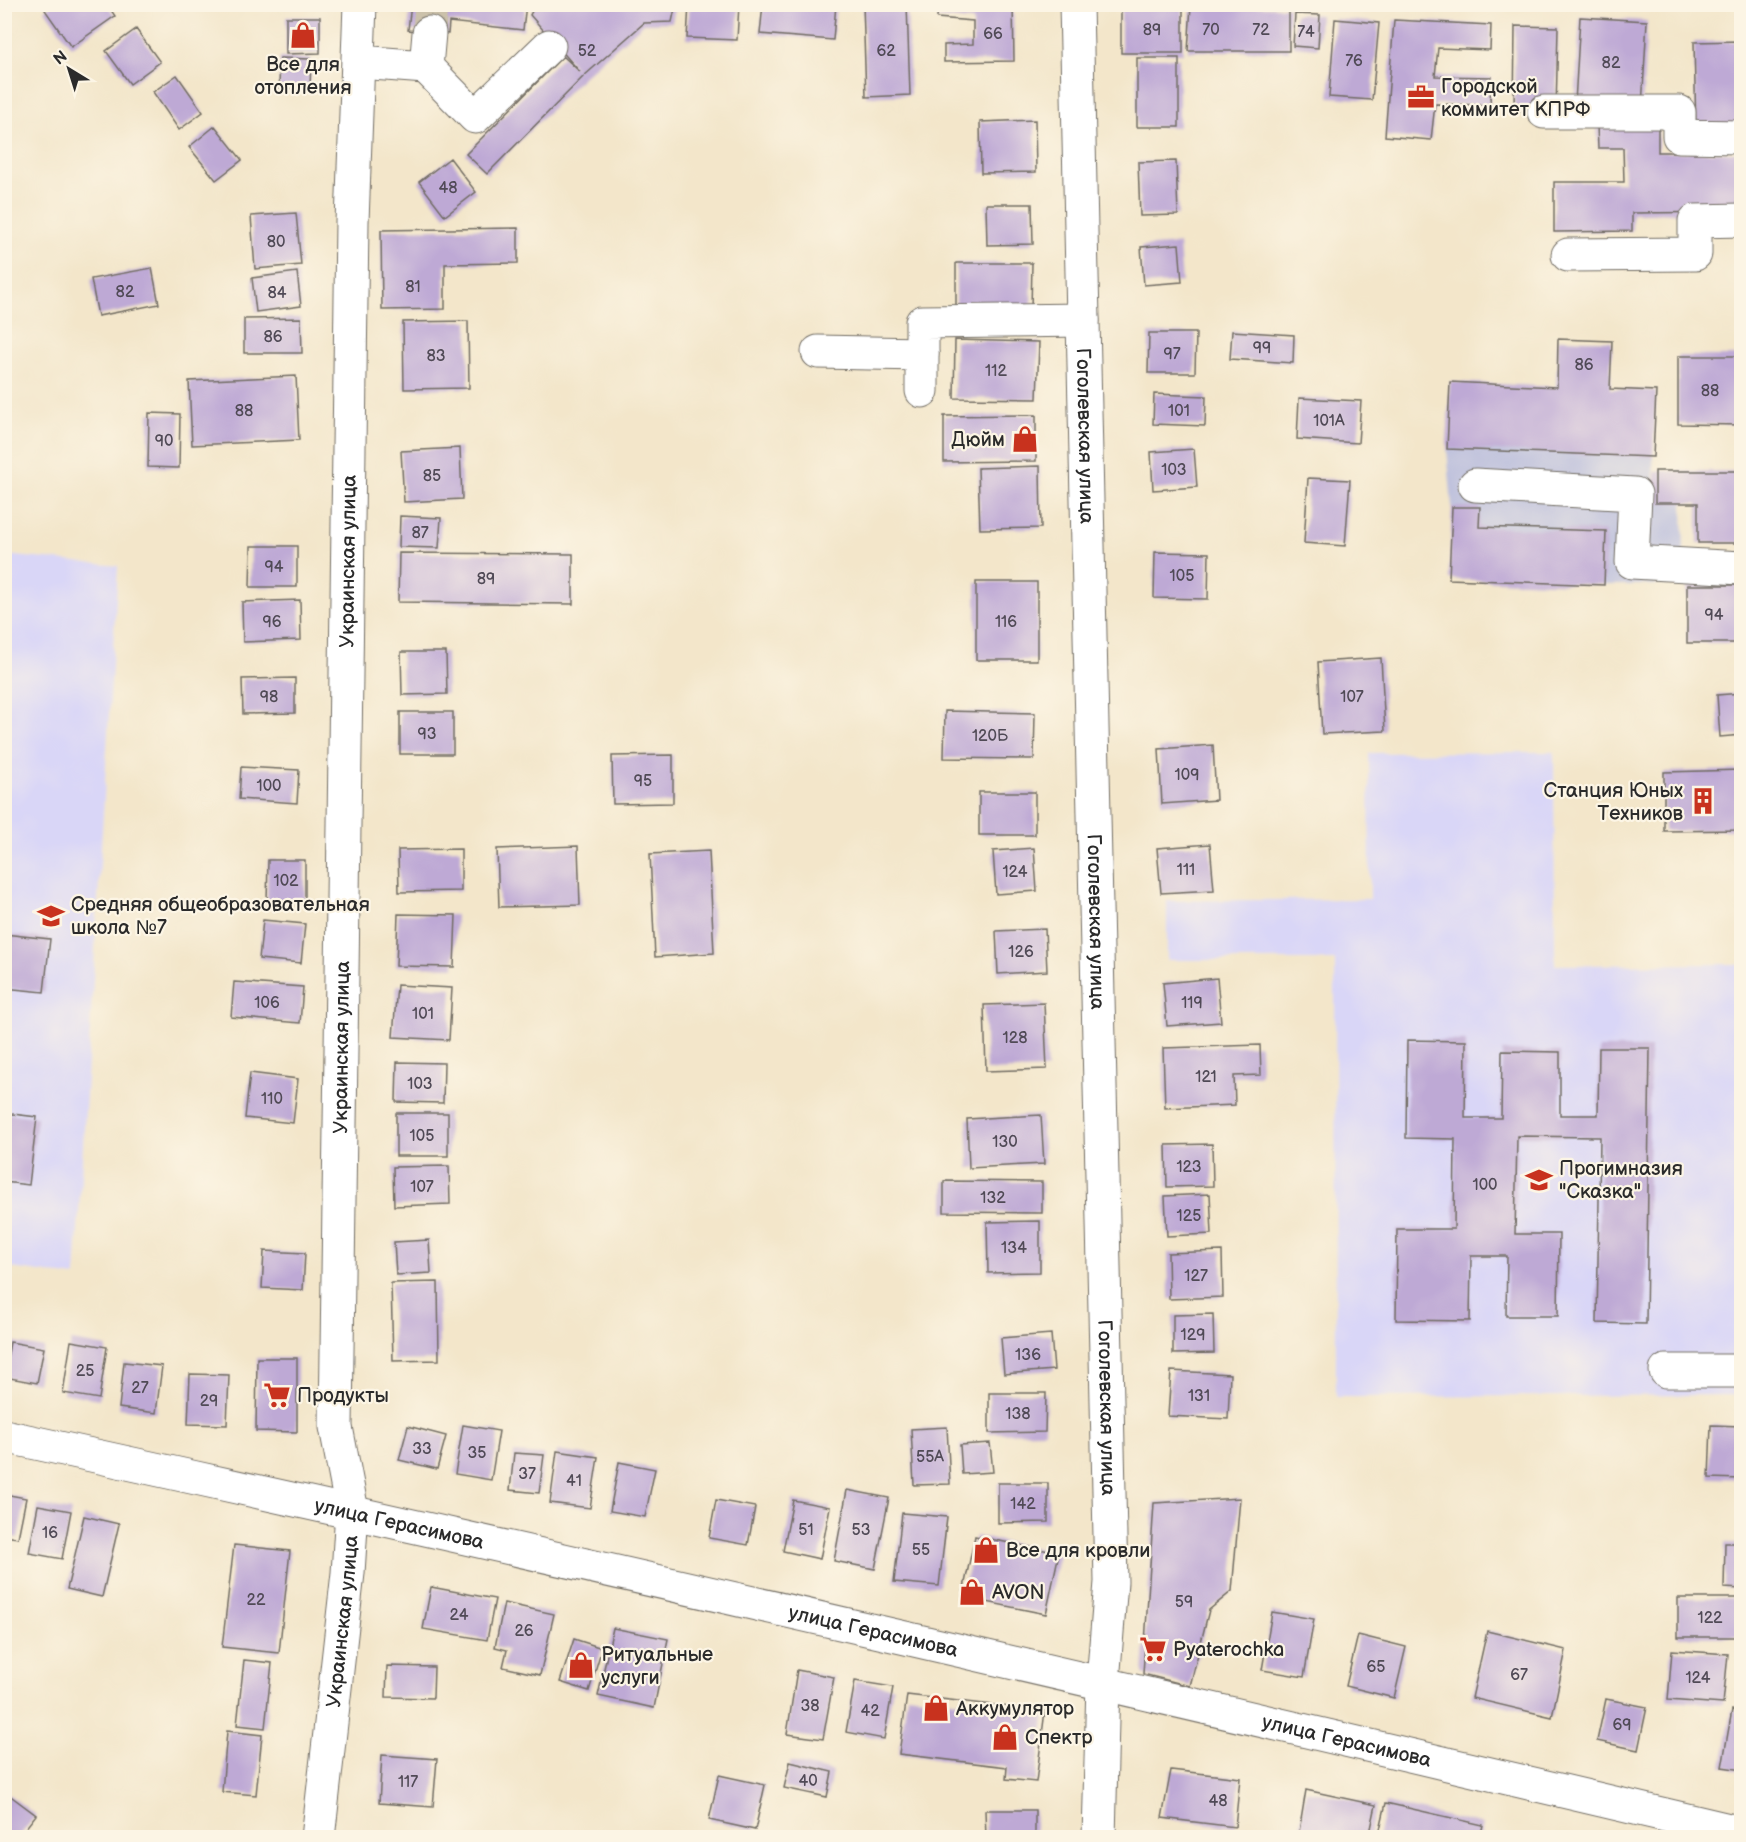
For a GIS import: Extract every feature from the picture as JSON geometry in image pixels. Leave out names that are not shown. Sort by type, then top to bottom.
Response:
[{"type":"street","name":"Украинская улица","points":[[318,1838],[348,1573],[352,1511],[336,1427],[352,222],[360,4]]},
{"type":"street","name":"Гоголевская улица","points":[[1076,4],[1111,1582],[1103,1682],[1099,1838]]},
{"type":"street","points":[[426,68],[429,33]]},
{"type":"street","points":[[359,62],[426,68],[474,117],[549,46]]},
{"type":"street","points":[[1544,112],[1679,112],[1679,136],[1742,136]]},
{"type":"street","points":[[1568,255],[1695,254],[1695,221],[1742,220]]},
{"type":"street","points":[[922,391],[922,322],[1083,320]]},
{"type":"street","points":[[818,352],[922,354]]},
{"type":"street","points":[[1475,485],[1635,494],[1632,562],[1742,568]]},
{"type":"street","points":[[1666,1371],[1742,1371]]},
{"type":"street","name":"улица Герасимова","points":[[4,1436],[352,1511],[1103,1682],[1742,1833]]},
{"type":"shaded area","points":[[1558,339],[1612,341],[1610,389],[1656,391],[1653,457],[1655,502],[1683,503],[1684,553],[1741,553],[1741,585],[1604,585],[1449,579],[1452,507],[1447,449],[1450,382],[1556,387]]},
{"type":"shaded area","name":"Средняя общеобразовательная школа №7","points":[[5,555],[118,566],[75,1277],[5,1267]]},
{"type":"shaded area","name":"Прогимназия \"Сказка\"","points":[[1554,752],[1555,965],[1741,964],[1741,1395],[1336,1397],[1335,960],[1167,960],[1167,901],[1370,899],[1369,753]]},
{"type":"building","points":[[52,4],[107,4],[115,16],[71,47],[45,10]]},
{"type":"building","points":[[411,4],[526,4],[523,30],[449,22],[448,34],[408,30]]},
{"type":"building","points":[[536,4],[676,4],[672,22],[644,23],[584,76],[487,174],[466,154],[563,56],[580,72],[530,15]]},
{"type":"building","points":[[689,4],[739,4],[737,40],[687,38]]},
{"type":"building","points":[[763,4],[836,4],[833,40],[760,34]]},
{"type":"building","points":[[863,4],[907,4],[910,95],[866,97]]},
{"type":"building","points":[[938,4],[1013,4],[1014,61],[944,62],[944,45],[973,44],[973,21],[937,18]]},
{"type":"building","points":[[1121,4],[1183,4],[1183,53],[1121,53]]},
{"type":"building","points":[[1191,6],[1289,7],[1289,51],[1188,51]]},
{"type":"building","points":[[1295,14],[1320,15],[1318,48],[1293,46]]},
{"type":"building","name":"Все для отопления","points":[[286,17],[320,17],[320,53],[286,54]]},
{"type":"building","points":[[1580,17],[1647,21],[1642,107],[1575,103]]},
{"type":"building","points":[[1335,19],[1379,23],[1372,100],[1329,97]]},
{"type":"building","points":[[1394,20],[1491,25],[1490,50],[1438,48],[1435,76],[1491,77],[1490,105],[1435,104],[1431,140],[1385,136]]},
{"type":"building","points":[[1515,26],[1558,27],[1556,111],[1514,111]]},
{"type":"building","points":[[136,29],[160,62],[130,84],[106,51]]},
{"type":"building","points":[[1741,41],[1742,129],[1696,130],[1694,42]]},
{"type":"building","points":[[280,58],[311,59],[310,89],[279,88]]},
{"type":"building","points":[[1137,58],[1179,58],[1179,127],[1137,127]]},
{"type":"building","points":[[177,75],[203,112],[179,130],[153,92]]},
{"type":"building","points":[[1035,120],[1036,172],[981,173],[980,122]]},
{"type":"building","points":[[1658,124],[1658,152],[1742,152],[1742,212],[1632,213],[1632,231],[1554,232],[1554,182],[1624,182],[1623,148],[1598,148],[1597,125]]},
{"type":"building","points":[[215,126],[242,160],[216,180],[189,147]]},
{"type":"building","points":[[450,158],[476,192],[445,216],[419,182]]},
{"type":"building","points":[[1176,161],[1178,215],[1140,216],[1138,162]]},
{"type":"building","points":[[986,204],[1032,204],[1033,244],[987,245]]},
{"type":"building","points":[[296,213],[301,265],[255,269],[251,216]]},
{"type":"building","points":[[518,228],[518,263],[445,264],[445,309],[382,310],[381,230]]},
{"type":"building","points":[[1179,244],[1182,282],[1144,285],[1141,247]]},
{"type":"building","points":[[956,263],[1032,263],[1031,310],[956,310]]},
{"type":"building","points":[[152,268],[159,304],[98,316],[91,279]]},
{"type":"building","points":[[297,272],[301,306],[256,312],[252,278]]},
{"type":"building","points":[[301,318],[302,353],[244,353],[244,319]]},
{"type":"building","points":[[468,321],[469,388],[404,389],[403,322]]},
{"type":"building","points":[[1232,331],[1294,335],[1293,363],[1230,359]]},
{"type":"building","points":[[1149,333],[1196,333],[1195,373],[1148,373]]},
{"type":"building","points":[[1558,339],[1612,341],[1610,389],[1656,391],[1653,457],[1447,449],[1450,382],[1557,387]]},
{"type":"building","points":[[955,340],[1039,342],[1037,399],[954,398]]},
{"type":"building","points":[[1678,356],[1742,356],[1742,425],[1678,424]]},
{"type":"building","points":[[296,376],[299,440],[192,445],[189,381]]},
{"type":"building","points":[[1154,394],[1206,396],[1205,426],[1153,424]]},
{"type":"building","points":[[1299,398],[1361,401],[1358,443],[1297,439]]},
{"type":"building","points":[[149,413],[180,414],[179,468],[148,467]]},
{"type":"building","points":[[1036,415],[1036,461],[944,462],[944,416]]},
{"type":"building","points":[[460,448],[462,499],[404,502],[401,451]]},
{"type":"building","points":[[1194,449],[1197,487],[1153,490],[1151,452]]},
{"type":"building","points":[[1040,466],[1041,528],[980,529],[978,468]]},
{"type":"building","points":[[1655,471],[1742,471],[1742,543],[1698,543],[1698,503],[1655,503]]},
{"type":"building","points":[[1308,478],[1350,480],[1345,546],[1304,543]]},
{"type":"building","points":[[1452,507],[1480,507],[1479,527],[1606,531],[1604,585],[1449,579]]},
{"type":"building","points":[[400,516],[441,518],[439,548],[399,547]]},
{"type":"building","points":[[251,546],[297,546],[297,587],[250,587]]},
{"type":"building","points":[[1155,552],[1209,553],[1208,599],[1154,598]]},
{"type":"building","points":[[399,553],[573,554],[573,604],[398,602]]},
{"type":"building","points":[[976,582],[1037,582],[1037,660],[976,660]]},
{"type":"building","points":[[1687,585],[1742,585],[1742,643],[1687,643]]},
{"type":"building","points":[[300,600],[301,640],[243,642],[242,602]]},
{"type":"building","points":[[401,652],[446,652],[447,694],[402,695]]},
{"type":"building","points":[[1381,658],[1385,731],[1322,734],[1318,662]]},
{"type":"building","points":[[295,678],[295,713],[243,714],[242,679]]},
{"type":"building","points":[[1742,693],[1742,735],[1720,737],[1717,695]]},
{"type":"building","points":[[945,711],[1035,713],[1034,759],[944,758]]},
{"type":"building","points":[[400,712],[453,712],[453,754],[400,754]]},
{"type":"building","points":[[1213,745],[1216,800],[1162,804],[1159,749]]},
{"type":"building","points":[[673,755],[673,803],[613,804],[612,756]]},
{"type":"building","points":[[241,767],[299,770],[297,803],[239,799]]},
{"type":"building","name":"Станция Юных Техников","points":[[1742,770],[1742,830],[1664,831],[1664,772]]},
{"type":"building","points":[[979,792],[1035,792],[1035,835],[979,835]]},
{"type":"building","points":[[1210,844],[1214,890],[1161,893],[1157,848]]},
{"type":"building","points":[[578,846],[580,905],[499,907],[497,849]]},
{"type":"building","points":[[1034,848],[1037,891],[996,894],[993,851]]},
{"type":"building","points":[[461,849],[461,891],[399,892],[398,850]]},
{"type":"building","points":[[709,851],[714,953],[655,957],[650,854]]},
{"type":"building","points":[[268,860],[305,860],[305,901],[267,901]]},
{"type":"building","points":[[398,914],[456,915],[454,967],[396,966]]},
{"type":"building","points":[[263,920],[305,924],[301,963],[259,959]]},
{"type":"building","points":[[1045,929],[1047,971],[998,974],[996,931]]},
{"type":"building","points":[[4,934],[50,939],[44,992],[4,988]]},
{"type":"building","points":[[1217,978],[1221,1022],[1167,1026],[1163,983]]},
{"type":"building","points":[[234,982],[303,987],[300,1023],[231,1017]]},
{"type":"building","points":[[397,985],[452,988],[449,1040],[393,1037]]},
{"type":"building","points":[[1044,1003],[1047,1069],[986,1071],[984,1005]]},
{"type":"building","points":[[1407,1040],[1466,1041],[1465,1118],[1501,1118],[1502,1051],[1560,1052],[1560,1115],[1598,1115],[1599,1048],[1650,1048],[1646,1324],[1597,1323],[1600,1137],[1517,1136],[1515,1234],[1559,1234],[1558,1316],[1506,1316],[1507,1256],[1471,1256],[1470,1321],[1396,1320],[1397,1229],[1454,1229],[1455,1139],[1406,1138]]},
{"type":"building","points":[[1260,1045],[1261,1075],[1234,1076],[1235,1105],[1165,1108],[1163,1048]]},
{"type":"building","points":[[397,1062],[444,1063],[443,1103],[396,1102]]},
{"type":"building","points":[[250,1073],[298,1079],[293,1123],[245,1118]]},
{"type":"building","points":[[4,1113],[37,1117],[29,1185],[4,1182]]},
{"type":"building","points":[[396,1113],[448,1113],[448,1156],[396,1156]]},
{"type":"building","points":[[1041,1115],[1044,1164],[969,1168],[967,1119]]},
{"type":"building","points":[[1212,1144],[1213,1186],[1167,1187],[1166,1145]]},
{"type":"building","points":[[449,1166],[450,1204],[394,1206],[393,1167]]},
{"type":"building","points":[[944,1181],[1042,1182],[1042,1213],[944,1212]]},
{"type":"building","points":[[1210,1194],[1212,1234],[1167,1236],[1165,1196]]},
{"type":"building","points":[[1040,1221],[1040,1272],[988,1273],[987,1222]]},
{"type":"building","points":[[429,1240],[431,1273],[396,1275],[394,1242]]},
{"type":"building","points":[[264,1251],[305,1253],[303,1290],[262,1288]]},
{"type":"building","points":[[1222,1251],[1223,1297],[1169,1299],[1168,1253]]},
{"type":"building","points":[[438,1282],[439,1360],[393,1361],[391,1283]]},
{"type":"building","points":[[1213,1314],[1214,1353],[1173,1354],[1173,1315]]},
{"type":"building","points":[[1051,1334],[1054,1370],[1004,1374],[1001,1338]]},
{"type":"building","points":[[71,1341],[107,1347],[99,1399],[63,1393]]},
{"type":"building","points":[[10,1342],[44,1348],[37,1383],[4,1377]]},
{"type":"building","name":"Продукты","points":[[257,1358],[297,1358],[297,1432],[256,1431]]},
{"type":"building","points":[[124,1362],[162,1366],[156,1413],[119,1408]]},
{"type":"building","points":[[1171,1371],[1230,1374],[1228,1419],[1168,1416]]},
{"type":"building","points":[[190,1374],[229,1375],[227,1425],[188,1424]]},
{"type":"building","points":[[989,1393],[1046,1393],[1045,1432],[989,1433]]},
{"type":"building","points":[[463,1425],[499,1431],[491,1480],[455,1474]]},
{"type":"building","points":[[1711,1425],[1742,1426],[1742,1479],[1709,1478]]},
{"type":"building","points":[[408,1426],[446,1436],[437,1469],[399,1460]]},
{"type":"building","points":[[947,1427],[950,1484],[914,1485],[911,1429]]},
{"type":"building","points":[[990,1443],[993,1472],[962,1474],[960,1445]]},
{"type":"building","points":[[557,1451],[598,1457],[590,1508],[550,1503]]},
{"type":"building","points":[[514,1453],[544,1455],[539,1493],[510,1490]]},
{"type":"building","points":[[619,1462],[655,1469],[645,1517],[610,1511]]},
{"type":"building","points":[[998,1483],[1048,1483],[1048,1522],[998,1523]]},
{"type":"building","points":[[847,1490],[889,1498],[875,1569],[834,1561]]},
{"type":"building","points":[[4,1494],[26,1498],[18,1538],[4,1536]]},
{"type":"building","points":[[1240,1498],[1232,1591],[1209,1610],[1190,1686],[1143,1674],[1154,1503]]},
{"type":"building","points":[[716,1500],[755,1507],[748,1545],[709,1538]]},
{"type":"building","points":[[793,1500],[830,1507],[820,1559],[783,1551]]},
{"type":"building","points":[[38,1505],[71,1511],[62,1559],[29,1553]]},
{"type":"building","points":[[902,1513],[947,1517],[939,1586],[894,1582]]},
{"type":"building","points":[[84,1516],[119,1524],[102,1597],[67,1589]]},
{"type":"building","points":[[975,1536],[1059,1553],[1046,1614],[962,1597]]},
{"type":"building","points":[[1725,1543],[1742,1543],[1742,1589],[1724,1588]]},
{"type":"building","points":[[234,1545],[290,1551],[279,1653],[222,1647]]},
{"type":"building","points":[[431,1587],[495,1599],[487,1640],[423,1629]]},
{"type":"building","points":[[1678,1598],[1742,1598],[1742,1637],[1678,1637]]},
{"type":"building","points":[[504,1603],[554,1614],[540,1675],[503,1667],[507,1650],[495,1647]]},
{"type":"building","points":[[1272,1612],[1314,1619],[1304,1677],[1262,1670]]},
{"type":"building","points":[[613,1628],[668,1639],[654,1708],[598,1696]]},
{"type":"building","points":[[1487,1631],[1566,1650],[1552,1717],[1472,1698]]},
{"type":"building","points":[[1358,1635],[1406,1647],[1394,1698],[1346,1686]]},
{"type":"building","name":"Ритуальные услуги","points":[[574,1639],[602,1648],[589,1691],[560,1682]]},
{"type":"building","points":[[1672,1650],[1728,1654],[1723,1704],[1668,1700]]},
{"type":"building","points":[[244,1660],[272,1663],[265,1728],[237,1725]]},
{"type":"building","points":[[387,1666],[434,1667],[433,1698],[386,1697]]},
{"type":"building","points":[[797,1670],[834,1677],[823,1739],[787,1734]]},
{"type":"building","points":[[855,1681],[893,1687],[884,1739],[846,1732]]},
{"type":"building","points":[[907,1695],[1045,1711],[1036,1782],[1006,1779],[1007,1767],[899,1754]]},
{"type":"building","points":[[1606,1699],[1647,1707],[1638,1750],[1597,1741]]},
{"type":"building","points":[[1732,1710],[1742,1712],[1742,1770],[1722,1767]]},
{"type":"building","points":[[227,1731],[262,1735],[256,1795],[222,1792]]},
{"type":"building","points":[[382,1755],[437,1759],[433,1807],[379,1803]]},
{"type":"building","points":[[790,1762],[832,1772],[827,1797],[784,1788]]},
{"type":"building","points":[[1171,1770],[1240,1778],[1235,1827],[1162,1818]]},
{"type":"building","points":[[719,1775],[765,1785],[755,1830],[709,1820]]},
{"type":"building","points":[[1306,1790],[1376,1805],[1369,1838],[1298,1838]]},
{"type":"building","points":[[8,1794],[36,1815],[18,1838],[8,1838],[5,1835],[5,1798]]},
{"type":"building","points":[[1386,1803],[1483,1825],[1480,1838],[1378,1838]]},
{"type":"building","points":[[985,1810],[1035,1810],[1035,1838],[986,1838]]},
{"type":"tunnel","points":[[429,33],[431,4]]},
{"type":"place","name":"Все для отопления","points":[[303,35]]},
{"type":"place","name":"Городской коммитет КПРФ","points":[[1421,97]]},
{"type":"place","name":"Дюйм","points":[[1025,439]]},
{"type":"place","name":"Станция Юных Техников","points":[[1703,801]]},
{"type":"place","name":"Средняя общеобразовательная школа №7","points":[[51,916]]},
{"type":"place","name":"Прогимназия \"Сказка\"","points":[[1539,1180]]},
{"type":"place","name":"Продукты","points":[[277,1395]]},
{"type":"place","name":"Все для кровли","points":[[986,1550]]},
{"type":"place","name":"AVON","points":[[972,1592]]},
{"type":"place","name":"Pyaterochka","points":[[1153,1649]]},
{"type":"place","name":"Ритуальные услуги","points":[[581,1665]]},
{"type":"place","name":"Аккумулятор","points":[[936,1708]]},
{"type":"place","name":"Спектр","points":[[1005,1737]]}]
